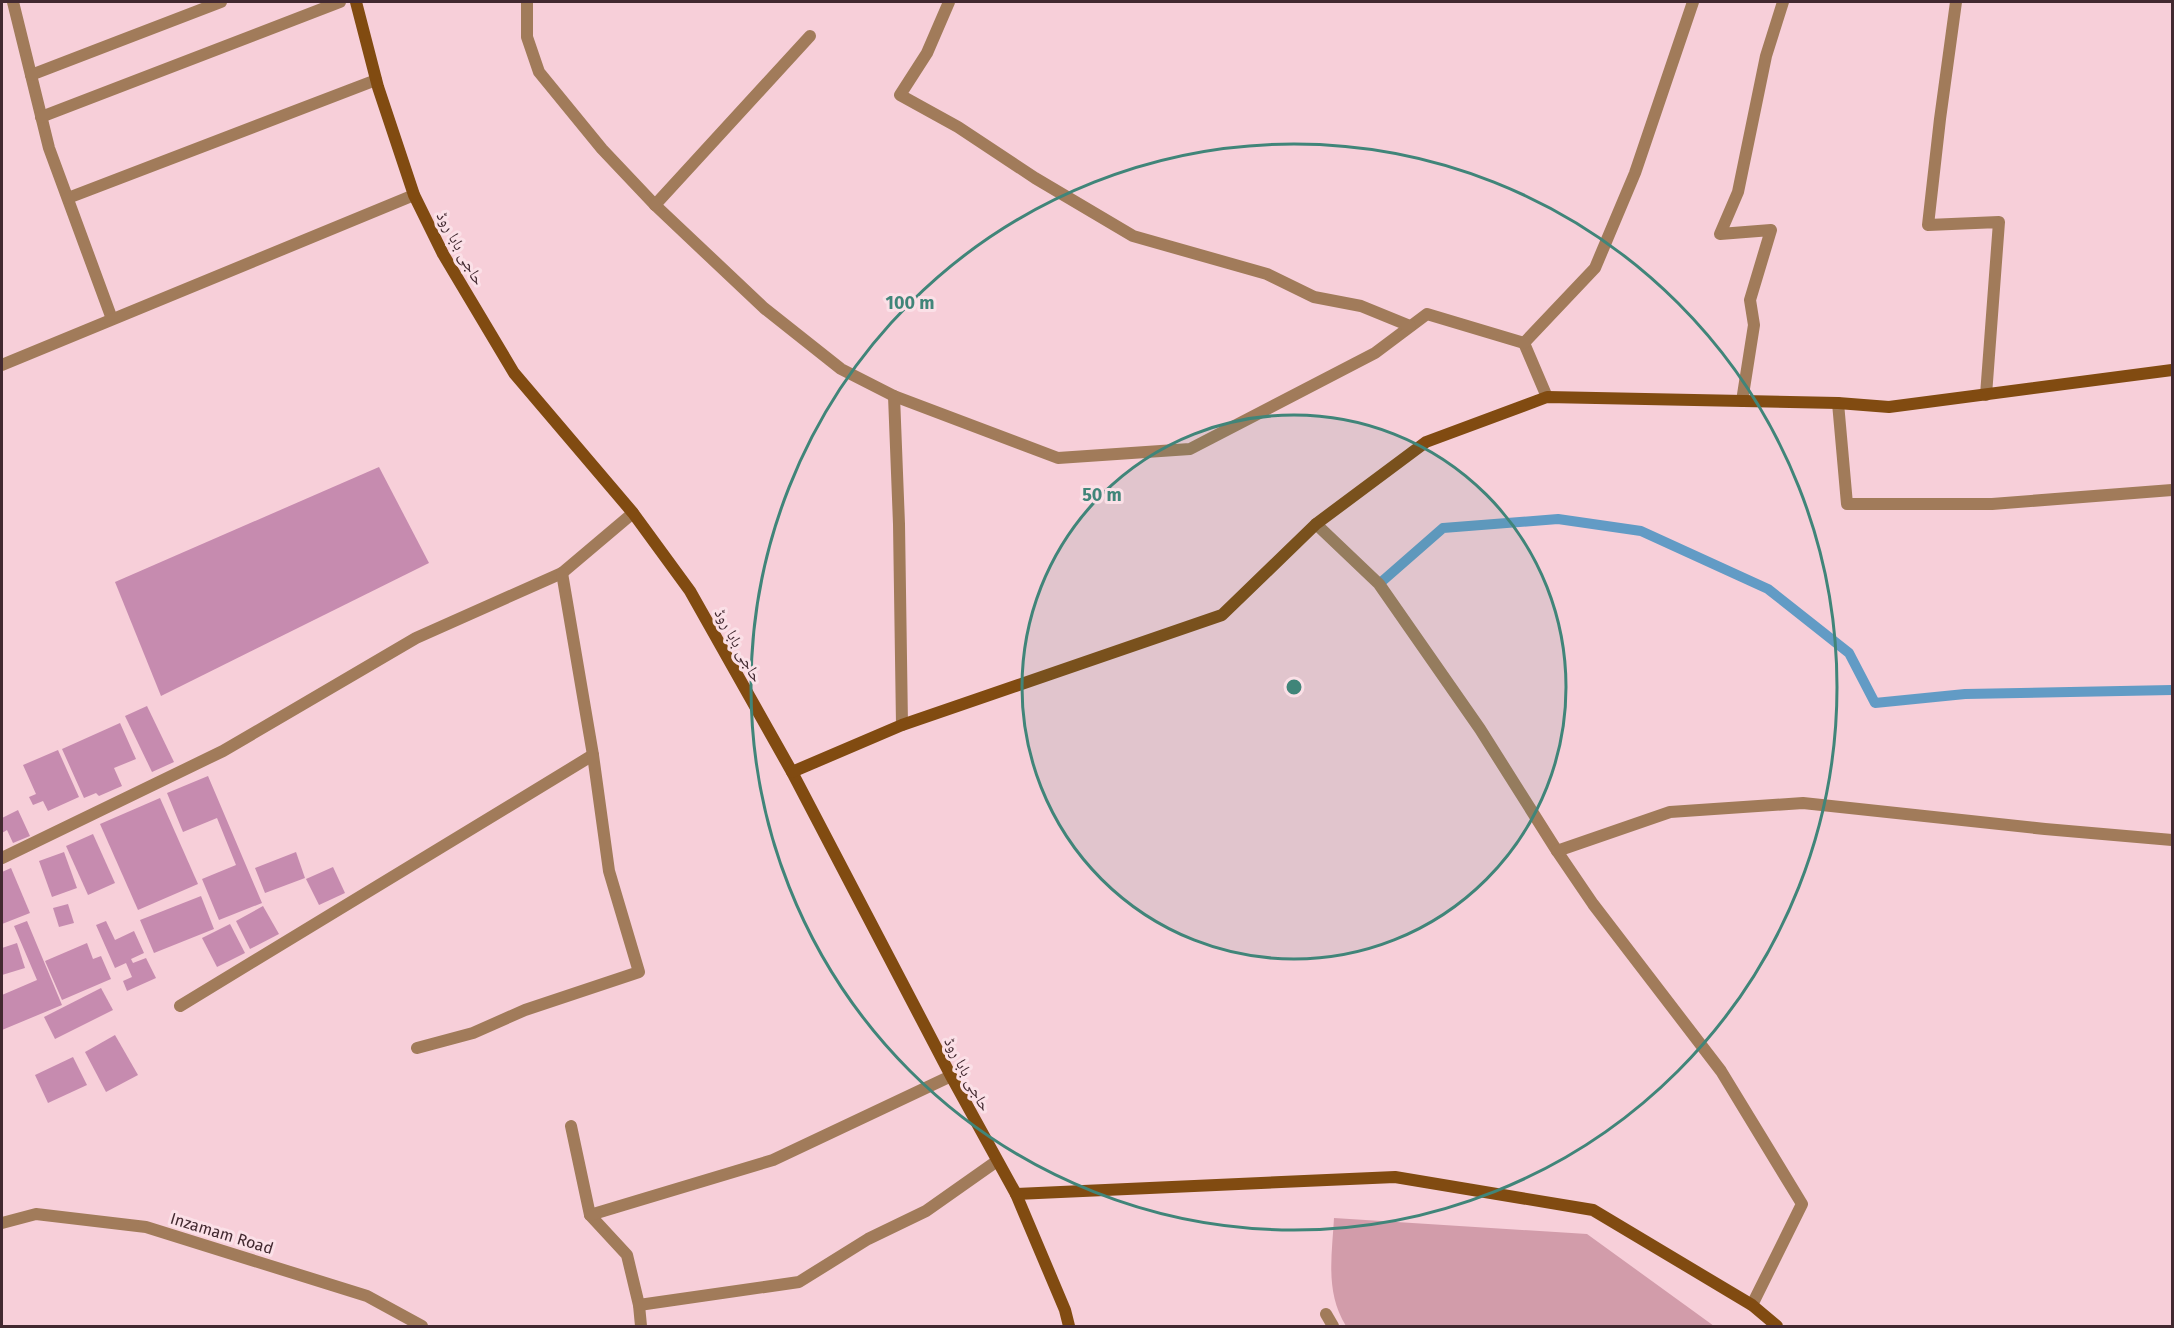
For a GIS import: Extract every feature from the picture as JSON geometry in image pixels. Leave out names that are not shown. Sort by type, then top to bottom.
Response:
[{"type":"street","points":[[13,2],[49,148],[112,319]]},
{"type":"street","points":[[31,75],[220,2]]},
{"type":"street","points":[[41,117],[340,2]]},
{"type":"street","name":"حاجی بابا روڈ","points":[[356,2],[376,80],[414,195],[443,254],[514,373],[633,513],[690,591],[792,772],[951,1076],[1016,1194],[1065,1310],[1069,1326]]},
{"type":"street","points":[[527,2],[527,37],[539,72],[602,149],[655,205],[764,308],[841,369],[894,396],[1058,458],[1190,449],[1375,353],[1427,314],[1524,343]]},
{"type":"street","points":[[950,2],[927,53],[900,94],[958,127],[1035,178],[1133,236],[1267,274],[1314,297],[1361,306],[1410,326]]},
{"type":"street","points":[[1524,343],[1595,268],[1635,173],[1693,2]]},
{"type":"street","points":[[1742,401],[1754,325],[1750,300],[1771,230],[1720,234],[1738,192],[1766,56],[1783,2]]},
{"type":"street","points":[[1956,2],[1928,225],[1999,222],[1986,395]]},
{"type":"street","points":[[655,205],[810,36]]},
{"type":"street","points":[[68,198],[376,80]]},
{"type":"street","points":[[2,364],[414,195]]},
{"type":"street","points":[[1524,343],[1547,397]]},
{"type":"street","points":[[792,772],[902,725],[1222,615],[1316,524],[1426,442],[1547,397],[1838,403],[1889,407],[2172,370]]},
{"type":"street","points":[[894,396],[900,536],[902,725]]},
{"type":"street","points":[[1838,403],[1847,504],[1992,504],[2172,490]]},
{"type":"street","points":[[2,858],[223,751],[416,638],[562,573],[633,513]]},
{"type":"street","points":[[1316,524],[1379,584],[1480,729],[1557,852],[1593,904],[1721,1071],[1802,1204],[1752,1305]]},
{"type":"street","points":[[417,1048],[473,1033],[525,1010],[639,972],[609,871],[593,755],[562,573]]},
{"type":"street","points":[[180,1006],[593,755]]},
{"type":"street","points":[[1557,852],[1670,812],[1803,803],[2172,840]]},
{"type":"street","points":[[590,1215],[773,1160],[951,1076]]},
{"type":"street","points":[[571,1126],[590,1215],[627,1255],[639,1305],[641,1326]]},
{"type":"street","points":[[639,1305],[799,1282],[868,1239],[926,1211],[997,1161]]},
{"type":"street","points":[[1016,1194],[1395,1177],[1593,1210],[1752,1305],[1777,1326]]},
{"type":"street","name":"Inzamam Road","points":[[2,1223],[36,1214],[146,1227],[367,1296],[422,1326]]},
{"type":"street","points":[[1326,1314],[1333,1326]]},
{"type":"shaded area","points":[[1334,1218],[1587,1234],[1714,1326],[1346,1326],[1339,1313],[1332,1287]]},
{"type":"building","points":[[379,467],[429,563],[161,696],[115,582]]},
{"type":"building","points":[[147,706],[174,762],[152,772],[125,716]]},
{"type":"building","points":[[120,723],[136,759],[114,768],[122,786],[99,796],[96,793],[84,798],[62,749]]},
{"type":"building","points":[[58,750],[79,797],[48,811],[43,801],[33,805],[29,797],[36,794],[23,765]]},
{"type":"building","points":[[208,776],[262,903],[219,920],[202,879],[236,865],[217,818],[183,832],[167,793]]},
{"type":"building","points":[[160,798],[198,884],[138,910],[100,824]]},
{"type":"building","points":[[18,810],[30,836],[13,843],[7,830],[2,833],[2,818]]},
{"type":"building","points":[[93,834],[115,883],[88,895],[66,846]]},
{"type":"building","points":[[64,852],[77,888],[52,897],[39,861]]},
{"type":"building","points":[[296,852],[305,878],[265,893],[255,868]]},
{"type":"building","points":[[333,867],[345,893],[319,905],[306,879]]},
{"type":"building","points":[[11,868],[30,913],[2,924],[2,872]]},
{"type":"building","points":[[201,896],[214,929],[154,953],[140,920]]},
{"type":"building","points":[[68,904],[74,923],[59,927],[53,908]]},
{"type":"building","points":[[263,906],[279,934],[250,949],[236,921]]},
{"type":"building","points":[[27,921],[62,1005],[2,1030],[2,995],[37,980],[14,926]]},
{"type":"building","points":[[106,921],[115,940],[134,931],[144,953],[131,959],[133,963],[146,958],[156,978],[127,991],[123,981],[132,977],[126,963],[115,968],[96,925]]},
{"type":"building","points":[[230,924],[245,953],[217,967],[202,938]]},
{"type":"building","points":[[17,943],[25,968],[2,975],[2,948]]},
{"type":"building","points":[[87,943],[93,959],[101,956],[111,979],[62,1000],[45,961]]},
{"type":"building","points":[[101,988],[113,1010],[55,1039],[44,1017]]},
{"type":"building","points":[[115,1035],[138,1075],[106,1092],[85,1052]]},
{"type":"building","points":[[73,1057],[87,1085],[48,1103],[35,1075]]},
{"type":"waterway","points":[[1379,584],[1443,528],[1558,519],[1641,531],[1768,589],[1849,653],[1875,703],[1965,694],[2172,690]]}]
